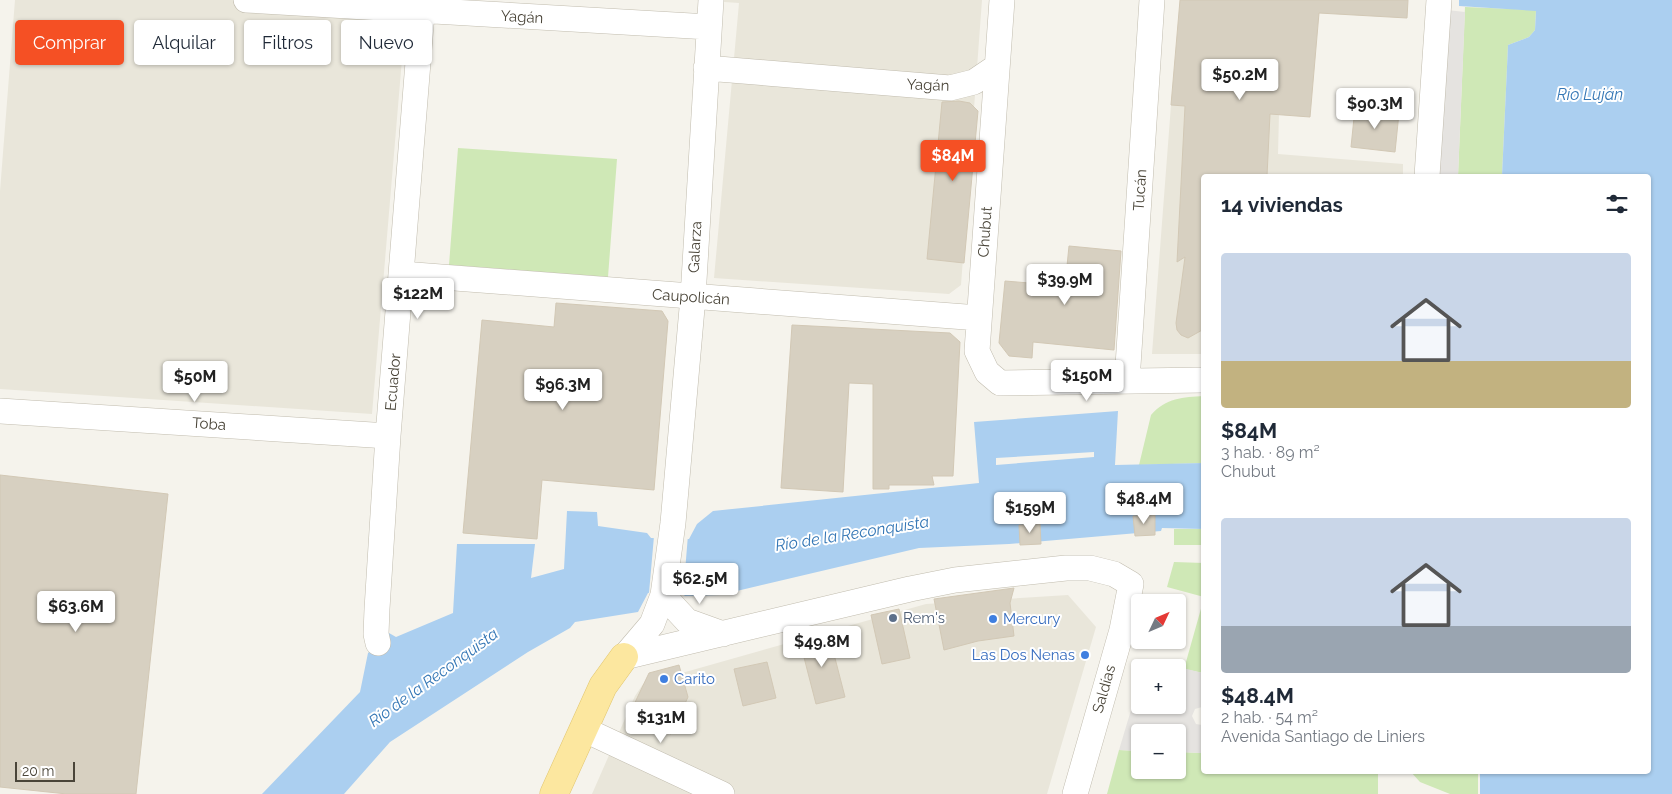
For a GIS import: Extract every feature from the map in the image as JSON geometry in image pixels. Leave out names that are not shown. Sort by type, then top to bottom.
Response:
[{"type":"main road","points":[[554,794],[603,686],[624,657]]},
{"type":"street","name":"Yagán","points":[[246,0],[423,6],[709,27]]},
{"type":"street","name":"Galarza","points":[[624,657],[652,624],[663,595],[673,523],[692,297],[711,0]]},
{"type":"street","name":"Chubut","points":[[1002,0],[977,351],[987,372],[1000,383],[1127,381]]},
{"type":"street","name":"Tucán","points":[[1127,381],[1152,0]]},
{"type":"street","points":[[1427,174],[1439,0]]},
{"type":"street","name":"Ecuador","points":[[378,644],[376,634],[377,609],[388,436],[423,6]]},
{"type":"street","name":"Yagán","points":[[706,68],[950,88],[974,82],[996,67]]},
{"type":"street","name":"Caupolicán","points":[[402,274],[979,318]]},
{"type":"street","points":[[1127,381],[1201,380]]},
{"type":"street","name":"Toba","points":[[0,411],[388,436]]},
{"type":"street","name":"Saldías","points":[[722,634],[955,580],[1066,568],[1090,568],[1114,574],[1131,584],[1122,630],[1075,794]]},
{"type":"street","points":[[663,595],[687,621],[722,634]]},
{"type":"street","points":[[624,657],[722,634]]},
{"type":"street","points":[[583,729],[722,794]]},
{"type":"shaded area","points":[[15,0],[407,0],[405,20],[341,20],[341,65],[402,65],[372,414],[0,389],[0,191]]},
{"type":"shaded area","points":[[695,0],[982,0],[961,285],[949,294],[714,278],[739,3]]},
{"type":"shaded area","points":[[1438,9],[1465,12],[1458,174],[1427,174]]},
{"type":"shaded area","points":[[1171,105],[1279,114],[1278,154],[1403,164],[1403,174],[1201,174],[1201,354],[1152,354]]},
{"type":"shaded area","points":[[1068,595],[1096,627],[1047,794],[592,794],[635,696],[643,684],[926,604]]},
{"type":"shaded area","points":[[1186,669],[1201,673],[1201,707],[1195,709],[1192,716],[1196,724],[1201,725],[1201,753],[1186,752],[1186,724],[1131,724],[1131,751],[1119,750],[1131,710],[1131,714],[1186,714]]},
{"type":"green space","points":[[1465,7],[1536,10],[1535,30],[1529,37],[1508,45],[1502,174],[1458,174]]},
{"type":"green space","points":[[458,148],[617,159],[608,277],[449,265]]},
{"type":"green space","points":[[1201,396],[1201,463],[1139,465],[1151,415],[1163,405],[1182,398]]},
{"type":"green space","points":[[1174,529],[1201,529],[1201,545],[1174,545]]},
{"type":"green space","points":[[1174,562],[1201,563],[1201,596],[1167,587]]},
{"type":"green space","points":[[1201,609],[1201,673],[1186,669],[1186,662]]},
{"type":"green space","points":[[1119,750],[1131,751],[1131,779],[1186,779],[1186,752],[1201,753],[1201,774],[1378,774],[1378,794],[1107,794]]},
{"type":"green space","points":[[1413,774],[1478,774],[1478,794],[1450,794],[1420,782]]},
{"type":"water","name":"Río Luján","points":[[1459,0],[1672,0],[1672,794],[1480,794],[1480,774],[1651,774],[1651,174],[1502,174],[1508,45],[1529,37],[1535,30],[1536,11],[1459,6]]},
{"type":"water","name":"Río de la Reconquista","points":[[1118,411],[1115,465],[1201,463],[1201,529],[1162,528],[1161,531],[1009,544],[919,548],[720,595],[685,596],[678,589],[648,593],[638,612],[575,622],[570,628],[528,652],[390,742],[344,794],[262,794],[360,692],[368,653],[389,633],[396,637],[453,613],[457,544],[535,544],[531,578],[564,569],[567,511],[597,512],[598,526],[647,533],[651,538],[689,539],[697,524],[713,511],[979,483],[974,422]]},
{"type":"pier","points":[[1094,452],[1094,457],[996,465],[996,458]]},
{"type":"pier","points":[[688,535],[683,596],[677,592],[649,593],[654,536]]},
{"type":"building","points":[[1180,0],[1408,0],[1407,18],[1319,13],[1310,117],[1270,114],[1267,174],[1201,174],[1201,331],[1188,338],[1181,335],[1177,330],[1176,323],[1185,257],[1177,262],[1185,106],[1171,105]]},
{"type":"building","points":[[959,101],[970,103],[978,111],[964,263],[927,259],[942,102]]},
{"type":"building","points":[[1355,108],[1399,113],[1395,152],[1351,147]]},
{"type":"building","points":[[1069,246],[1121,251],[1114,350],[1033,342],[1032,358],[1009,356],[999,343],[1005,281],[1065,286]]},
{"type":"building","points":[[556,303],[662,311],[668,321],[654,490],[542,480],[537,539],[463,533],[482,320],[554,327]]},
{"type":"building","points":[[792,325],[950,333],[960,342],[953,476],[932,476],[934,485],[889,485],[889,489],[873,489],[873,384],[849,383],[843,492],[781,488]]},
{"type":"building","points":[[0,475],[168,494],[136,794],[67,794],[0,787]]},
{"type":"building","points":[[1155,515],[1155,535],[1135,536],[1133,516]]},
{"type":"building","points":[[1040,524],[1041,544],[1020,545],[1019,525]]},
{"type":"building","points":[[1014,588],[1010,603],[1014,636],[978,641],[944,650],[934,599]]},
{"type":"building","points":[[899,609],[910,658],[882,664],[871,615]]},
{"type":"building","points":[[828,631],[845,697],[816,704],[799,638]]},
{"type":"building","points":[[767,662],[776,698],[743,706],[734,669]]},
{"type":"building","points":[[679,665],[688,697],[671,734],[629,715],[649,673]]},
{"type":"place","name":"Rem's","points":[[893,618]]},
{"type":"place","name":"Mercury","points":[[993,619]]},
{"type":"place","name":"Las Dos Nenas","points":[[1085,655]]},
{"type":"place","name":"Carito","points":[[664,679]]}]
